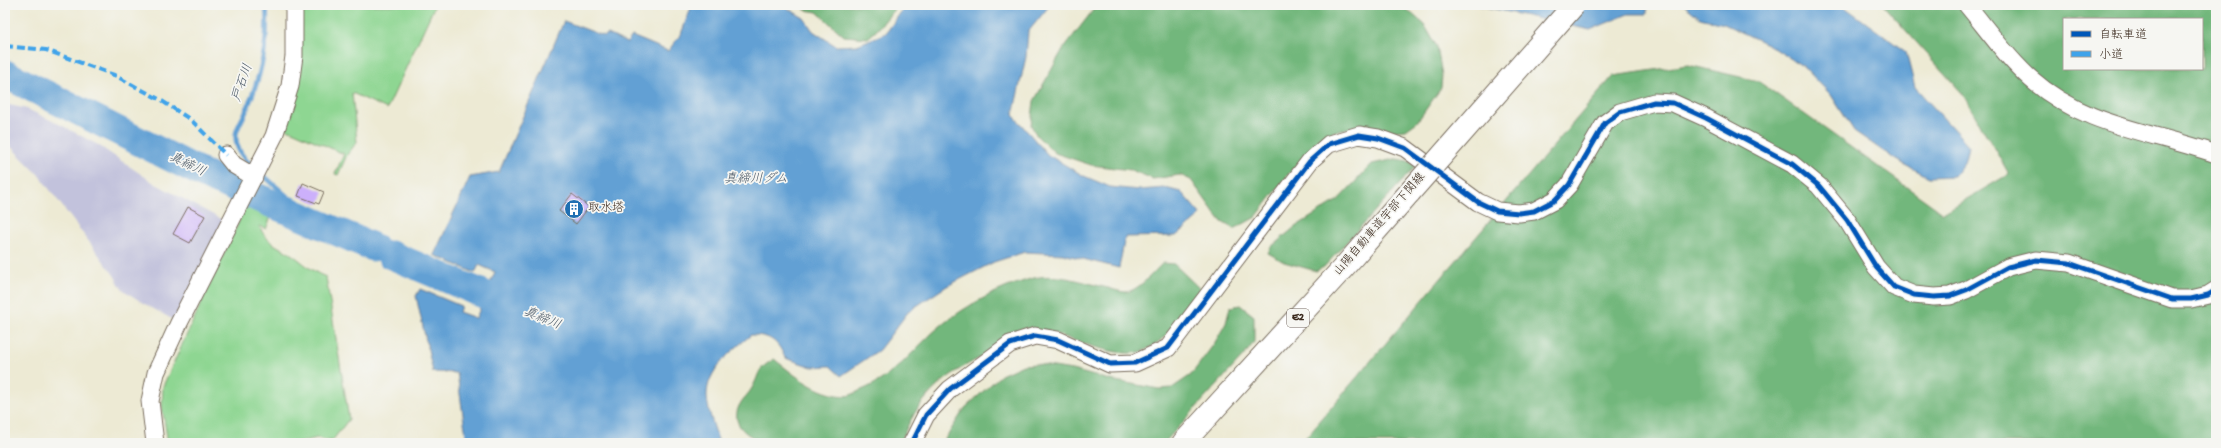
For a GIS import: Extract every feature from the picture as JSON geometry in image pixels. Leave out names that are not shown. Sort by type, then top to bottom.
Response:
[{"type":"highway","name":"山陽自動車道宇部下関線","points":[[1183,443],[1344,267],[1574,5]]},
{"type":"street","points":[[155,443],[150,401],[156,373],[179,323],[274,136],[290,86],[294,56],[294,5]]},
{"type":"street","points":[[1967,5],[2031,79],[2068,105],[2089,116],[2114,126],[2216,154]]},
{"type":"street","points":[[912,443],[926,415],[950,389],[1010,344],[1035,336],[1058,340],[1110,364],[1135,363],[1168,348],[1310,161],[1329,144],[1359,135],[1378,138],[1404,148],[1478,202],[1498,211],[1519,213],[1534,210],[1555,200],[1569,185],[1605,123],[1620,112],[1654,102],[1673,103],[1706,118],[1792,164],[1819,186],[1847,220],[1876,267],[1894,287],[1914,294],[1934,297],[1950,296],[1966,290],[2008,267],[2036,260],[2069,263],[2172,299],[2191,299],[2208,295],[2216,290]]},
{"type":"street","points":[[226,155],[234,165],[252,180]]},
{"type":"shaded area","points":[[5,104],[27,109],[63,126],[98,145],[154,183],[230,224],[179,323],[143,303],[122,289],[114,275],[38,174],[5,141]]},
{"type":"green space","points":[[301,5],[435,5],[387,109],[352,93],[357,142],[347,155],[338,175],[335,174],[344,154],[283,127]]},
{"type":"green space","points":[[802,5],[898,5],[878,29],[868,38],[844,36],[817,12],[805,10]]},
{"type":"green space","points":[[1097,5],[1398,5],[1405,8],[1424,24],[1437,47],[1442,75],[1441,88],[1417,122],[1406,130],[1394,131],[1357,126],[1332,132],[1295,166],[1256,217],[1234,229],[1222,222],[1191,180],[1180,175],[1153,179],[1131,170],[1091,165],[1055,153],[1037,136],[1031,125],[1034,101],[1063,49]]},
{"type":"green space","points":[[1883,5],[2216,5],[2216,443],[1301,443],[1613,76],[1688,65],[1758,81],[1943,213],[2009,174],[1962,93]]},
{"type":"green space","points":[[1395,159],[1409,162],[1415,167],[1324,267],[1316,271],[1284,262],[1268,253],[1271,247],[1295,227],[1338,200],[1372,164]]},
{"type":"green space","points":[[246,206],[271,217],[266,229],[259,226],[267,238],[276,246],[326,277],[349,419],[332,441],[317,438],[297,443],[168,443],[162,407],[163,386]]},
{"type":"green space","points":[[1163,263],[1174,264],[1200,289],[1196,299],[1173,328],[1153,346],[1143,351],[1121,353],[1080,343],[1045,330],[981,357],[966,365],[938,385],[918,408],[900,443],[768,443],[749,435],[740,426],[737,420],[739,406],[751,390],[759,372],[764,366],[774,359],[798,378],[816,388],[835,395],[849,396],[874,384],[886,376],[939,327],[960,312],[997,291],[1036,277],[1046,276],[1066,278],[1125,292],[1141,285]]},
{"type":"green space","points":[[1240,305],[1254,316],[1254,342],[1246,353],[1164,443],[946,443],[945,439],[965,408],[1001,375],[1023,365],[1036,364],[1072,370],[1110,380],[1159,389],[1172,388],[1191,375],[1214,344],[1226,323],[1230,307]]},
{"type":"water","name":"真締川ダム","points":[[692,5],[782,5],[804,18],[813,31],[836,46],[857,45],[886,33],[906,5],[1050,5],[1028,32],[1026,57],[1013,115],[1048,155],[1084,176],[1110,187],[1139,190],[1165,188],[1181,192],[1201,215],[1176,236],[1125,237],[1119,268],[1063,254],[1025,252],[994,262],[947,286],[909,311],[879,350],[841,376],[830,366],[812,367],[785,358],[779,347],[772,340],[763,336],[751,335],[728,355],[715,370],[708,387],[707,397],[709,409],[719,443],[467,443],[457,373],[433,372],[416,296],[420,289],[461,306],[459,312],[476,318],[495,272],[479,265],[475,273],[434,255],[470,177],[499,172],[564,21],[604,36],[608,34],[627,43],[632,36],[668,51],[681,34]]},
{"type":"water","points":[[1477,5],[1647,5],[1647,14],[1628,14],[1590,30]]},
{"type":"water","points":[[1684,5],[1842,5],[1906,52],[1915,87],[1969,146],[1966,160],[1954,176],[1929,177],[1896,160],[1854,131],[1831,95],[1804,67],[1769,45],[1724,24],[1700,18]]},
{"type":"building","points":[[303,183],[324,192],[319,204],[298,196]]},
{"type":"building","name":"取水塔","points":[[572,194],[589,207],[576,224],[559,211]]},
{"type":"building","points":[[188,207],[205,216],[190,243],[173,234]]},
{"type":"waterway","name":"戸石川","points":[[266,5],[267,18],[265,44],[261,69],[247,110],[237,130],[236,141],[239,151],[245,159],[289,198],[297,201],[292,212]]},
{"type":"waterway","name":"真締川","points":[[5,74],[210,177],[373,247]]},
{"type":"waterway","name":"真締川","points":[[391,255],[521,310]]},
{"type":"marked path","points":[[5,46],[46,50],[114,75],[159,99],[191,120],[226,155]]},
{"type":"cycle path","points":[[912,443],[926,415],[950,389],[1010,344],[1035,336],[1058,340],[1110,364],[1135,363],[1168,348],[1310,161],[1329,144],[1359,135],[1378,138],[1405,148],[1478,202],[1497,211],[1519,213],[1534,211],[1555,200],[1569,185],[1605,123],[1620,112],[1654,102],[1673,103],[1706,118],[1792,164],[1819,186],[1847,220],[1876,267],[1894,287],[1914,295],[1934,297],[1950,296],[1966,290],[2008,267],[2036,260],[2069,263],[2172,299],[2191,299],[2208,295],[2216,290]]},
{"type":"place","name":"取水塔","points":[[574,209]]}]
